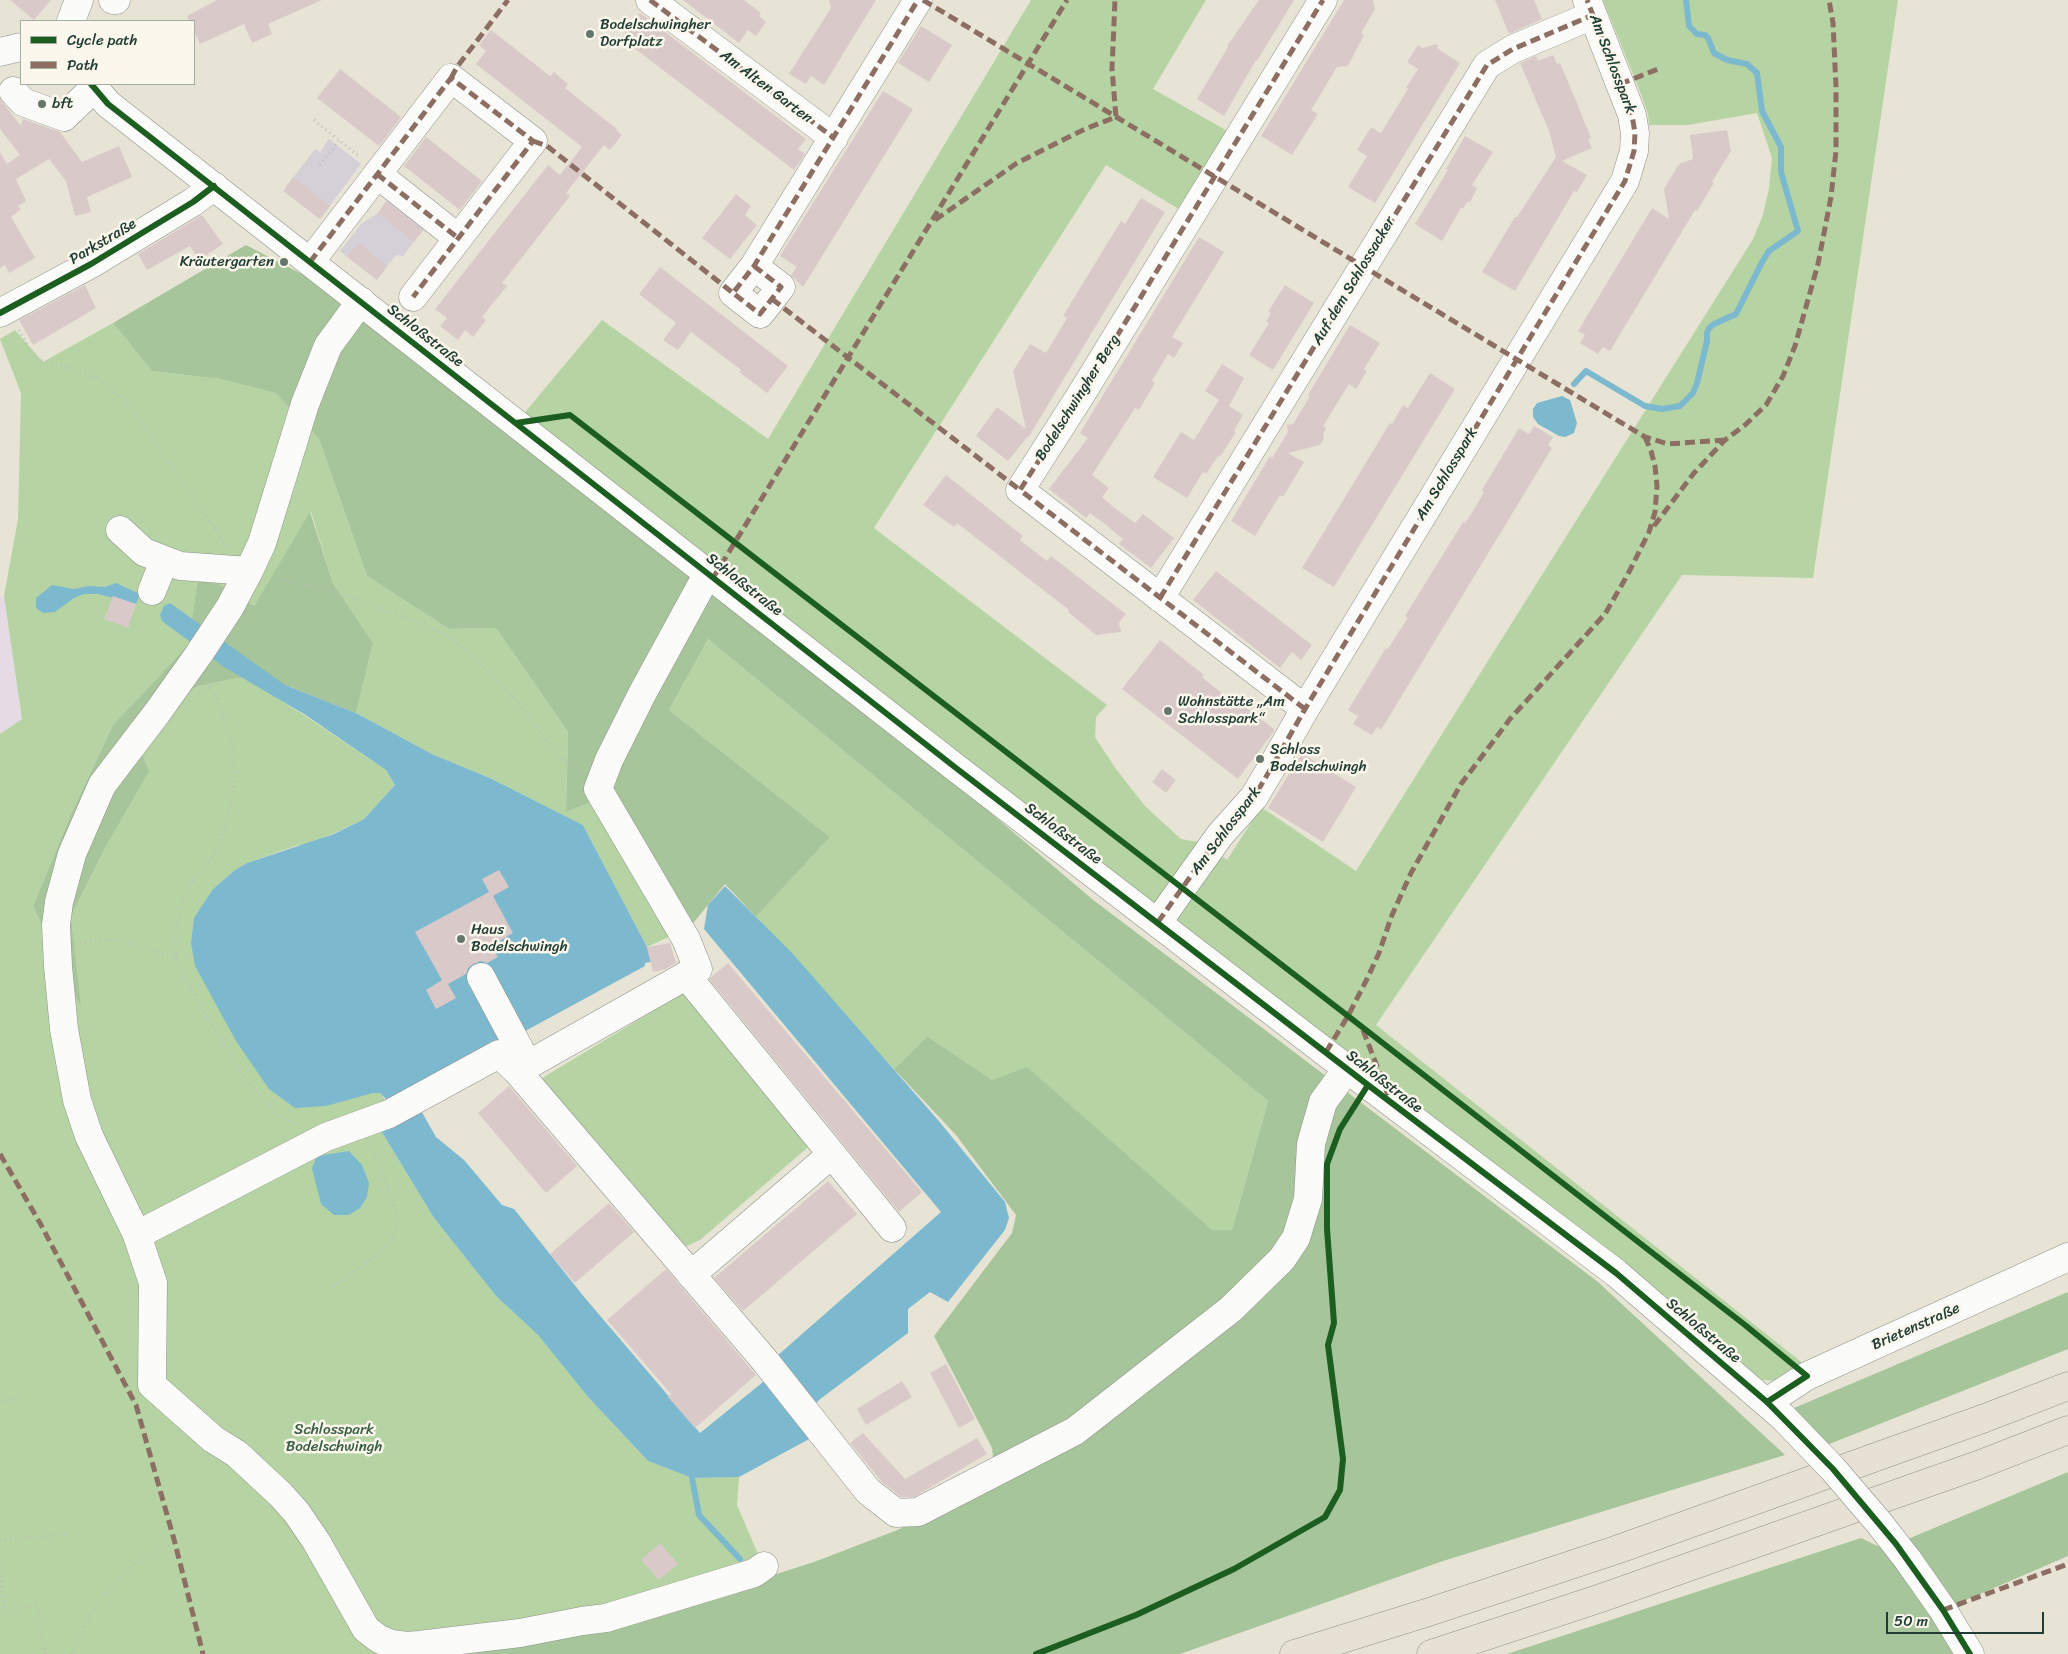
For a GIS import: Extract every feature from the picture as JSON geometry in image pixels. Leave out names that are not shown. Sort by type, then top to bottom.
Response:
[{"type":"highway","points":[[1294,1654],[1429,1612],[1616,1550],[1976,1422],[2068,1386]]},
{"type":"highway","points":[[1431,1654],[1602,1598],[1959,1471],[2068,1430]]},
{"type":"street","points":[[71,20],[79,0]]},
{"type":"street","name":"Am Alten Garten","points":[[650,0],[834,138]]},
{"type":"street","points":[[754,266],[918,0]]},
{"type":"street","name":"Bodelschwingher Berg","points":[[1305,709],[1020,490],[1087,385],[1323,0]]},
{"type":"street","name":"Auf dem Schlossacker","points":[[1160,598],[1486,65],[1590,8]]},
{"type":"street","name":"Am Schlosspark","points":[[1158,922],[1220,835],[1254,796],[1625,181],[1634,151],[1635,133],[1632,115],[1590,8]]},
{"type":"street","points":[[0,52],[20,47]]},
{"type":"street","points":[[310,262],[451,78],[533,141],[413,297]]},
{"type":"street","points":[[7,90],[23,102],[64,117],[92,86]]},
{"type":"street","name":"Schloßstraße","points":[[92,86],[108,104],[204,194],[310,262],[1357,1077],[1616,1273],[1775,1410],[1862,1503],[1908,1560],[1943,1610],[1970,1654]]},
{"type":"street","points":[[378,173],[458,238]]},
{"type":"street","name":"Parkstraße","points":[[4,310],[91,264],[204,194]]},
{"type":"street","points":[[361,302],[328,346],[305,404],[262,543],[250,571],[194,661],[102,785],[72,854],[59,902],[56,925],[64,1029],[78,1100],[89,1136],[137,1236],[153,1282],[152,1385],[213,1438],[236,1454],[297,1512],[316,1541],[366,1629],[379,1639],[391,1644],[419,1646],[520,1633],[606,1618],[754,1574],[764,1566]]},
{"type":"street","points":[[120,530],[144,552],[164,561],[180,566],[250,571]]},
{"type":"street","points":[[152,591],[164,561]]},
{"type":"street","points":[[523,1068],[698,968],[686,940],[598,789],[609,760],[642,694],[708,573]]},
{"type":"street","points":[[686,976],[892,1228]]},
{"type":"street","points":[[481,977],[523,1068],[691,1275],[766,1362],[868,1491],[896,1513],[918,1512],[1075,1431],[1231,1309],[1282,1259],[1296,1238],[1308,1199],[1311,1144],[1323,1102],[1357,1077]]},
{"type":"street","points":[[137,1236],[326,1137],[389,1114],[499,1054],[523,1068]]},
{"type":"street","points":[[691,1275],[832,1154]]},
{"type":"street","name":"Brietenstraße","points":[[1775,1410],[1808,1376],[2068,1257]]},
{"type":"path","points":[[314,120],[378,173]]},
{"type":"path","points":[[320,165],[339,141]]},
{"type":"path","points":[[4,310],[36,359],[97,378],[124,400],[145,426],[231,553],[250,571],[338,594],[418,622],[448,636],[467,650],[516,700],[534,722],[556,755],[582,770],[598,789]]},
{"type":"path","points":[[194,661],[218,700],[228,729],[234,756],[235,777],[227,820],[220,842],[213,856],[197,874],[184,898],[176,927],[176,958],[202,1010],[261,1097],[280,1115],[326,1137]]},
{"type":"path","points":[[57,945],[108,939],[120,940],[176,958]]},
{"type":"path","points":[[1340,1129],[1357,1077]]},
{"type":"path","points":[[334,1287],[384,1250],[396,1228],[397,1215],[394,1202],[381,1168],[359,1124]]},
{"type":"path","points":[[1036,1654],[1136,1615],[1234,1569],[1325,1517],[1340,1490],[1343,1459],[1328,1345],[1334,1323],[1327,1219]]},
{"type":"path","points":[[0,1401],[24,1399]]},
{"type":"path","points":[[0,1540],[70,1534]]},
{"type":"path","points":[[71,1654],[92,1613],[105,1593],[119,1578],[134,1564],[162,1549],[176,1544]]},
{"type":"path","points":[[0,1566],[4,1609],[38,1606],[42,1644],[46,1654]]},
{"type":"shaded area","points":[[329,139],[361,164],[320,219],[283,191],[315,149],[320,152]]},
{"type":"shaded area","points":[[388,199],[425,228],[403,256],[396,255],[377,280],[340,251],[361,224],[378,213]]},
{"type":"shaded area","points":[[4,596],[22,719],[0,734],[0,597]]},
{"type":"green space","points":[[1031,0],[1206,0],[1153,89],[1231,133],[1182,211],[1106,165],[874,528],[1107,705],[1096,717],[1095,737],[1116,769],[1145,806],[1181,839],[1204,843],[1227,860],[1261,807],[1356,871],[1753,239],[1763,215],[1769,188],[1772,158],[1757,113],[1688,125],[1649,125],[1648,114],[1641,94],[1603,0],[1898,0],[1813,578],[1682,575],[1376,1025],[1804,1364],[1779,1381],[1762,1380],[1667,1301],[516,423],[602,320],[768,439]]},
{"type":"green space","points":[[246,245],[319,283],[708,573],[1092,899],[1598,1282],[1785,1455],[1443,1561],[1180,1654],[437,1654],[764,1578],[814,1562],[895,1531],[996,1484],[992,1448],[934,1336],[1012,1233],[1016,1215],[956,1135],[894,1069],[927,1036],[992,1080],[1027,1067],[1212,1230],[1232,1230],[1268,1101],[708,639],[669,710],[830,837],[756,917],[725,884],[690,927],[613,793],[566,812],[568,732],[496,628],[449,629],[367,576],[319,439],[275,393],[220,379],[152,371],[113,323]]},
{"type":"green space","name":"Schlosspark Bodelschwingh","points":[[113,323],[152,371],[220,379],[275,393],[319,439],[367,576],[449,629],[496,628],[568,732],[566,812],[613,792],[690,927],[647,947],[583,825],[492,779],[432,754],[356,713],[373,643],[333,583],[311,512],[254,606],[199,572],[188,645],[113,725],[72,812],[33,906],[80,1006],[71,916],[106,846],[129,724],[198,686],[244,677],[386,770],[395,785],[364,819],[304,845],[298,845],[247,863],[235,870],[213,889],[224,1016],[236,1041],[373,1093],[380,1092],[396,1118],[380,1129],[434,1218],[496,1296],[538,1335],[588,1397],[648,1461],[692,1478],[739,1477],[737,1505],[761,1561],[437,1654],[0,1654],[0,734],[22,719],[4,596],[18,519],[21,393],[0,339],[15,330],[43,362]]},
{"type":"green space","points":[[310,512],[333,583],[373,643],[356,713],[285,685],[244,677],[198,686],[129,724],[149,771],[106,846],[71,916],[81,1008],[33,906],[72,812],[113,725],[188,645],[199,572],[254,606]]},
{"type":"green space","points":[[708,639],[1268,1101],[1232,1230],[1212,1230],[927,1036],[894,1069],[756,917],[830,837],[669,710]]},
{"type":"green space","points":[[681,994],[684,994],[813,1143],[700,1240],[685,1247],[539,1080]]},
{"type":"green space","points":[[2068,1292],[2068,1349],[1827,1445],[1794,1408]]},
{"type":"green space","points":[[2068,1472],[2068,1556],[1943,1610],[1970,1654],[1507,1654],[1861,1538],[1907,1560],[1896,1544]]},
{"type":"water","points":[[1562,396],[1570,400],[1577,423],[1574,433],[1565,437],[1559,436],[1538,424],[1533,417],[1533,409],[1537,403]]},
{"type":"water","points":[[116,583],[140,594],[136,604],[98,594],[84,594],[74,598],[55,612],[43,613],[36,608],[36,598],[52,585],[74,589],[89,586],[105,587]]},
{"type":"water","points":[[170,603],[285,685],[356,713],[432,754],[492,779],[583,825],[647,947],[651,962],[645,963],[645,966],[411,1093],[436,1137],[464,1160],[502,1205],[514,1209],[585,1298],[700,1433],[784,1365],[777,1356],[941,1212],[704,929],[708,905],[725,886],[794,955],[938,1120],[1005,1202],[1009,1218],[1005,1230],[948,1302],[930,1292],[908,1309],[908,1333],[819,1400],[800,1421],[811,1438],[739,1477],[692,1478],[648,1461],[588,1397],[538,1335],[496,1296],[434,1218],[380,1129],[388,1101],[380,1093],[373,1093],[326,1106],[295,1108],[269,1089],[236,1041],[195,966],[191,943],[194,918],[213,889],[235,870],[247,863],[334,834],[364,819],[395,785],[386,770],[304,714],[224,667],[162,621],[160,615],[164,606]]},
{"type":"water","points":[[349,1151],[362,1165],[369,1183],[367,1197],[360,1208],[349,1215],[334,1215],[321,1204],[312,1168],[317,1156]]},
{"type":"building","points":[[10,0],[51,0],[34,20]]},
{"type":"building","points":[[217,0],[322,0],[268,24],[272,34],[252,43],[244,24],[200,44],[195,33],[195,20],[189,20],[187,16]]},
{"type":"building","points":[[683,0],[744,0],[761,13],[759,16],[766,22],[756,36],[748,30],[739,43]]},
{"type":"building","points":[[829,0],[876,0],[824,85],[811,76],[806,84],[789,74],[831,8]]},
{"type":"building","points":[[1259,0],[1294,0],[1256,60],[1224,116],[1197,99],[1227,46]]},
{"type":"building","points":[[1344,0],[1373,0],[1375,9],[1361,33],[1364,35],[1348,66],[1337,67],[1311,110],[1318,114],[1292,155],[1261,136]]},
{"type":"building","points":[[1495,0],[1534,0],[1542,19],[1509,34]]},
{"type":"building","points":[[640,13],[806,139],[798,149],[805,154],[794,170],[621,38]]},
{"type":"building","points":[[921,26],[952,45],[929,82],[898,63]]},
{"type":"building","points":[[491,30],[550,76],[554,72],[568,84],[565,88],[622,135],[610,150],[604,145],[566,193],[570,196],[502,283],[507,286],[482,317],[486,320],[473,337],[465,330],[458,340],[440,326],[447,318],[435,309],[548,165],[560,175],[582,147],[476,64],[486,51],[479,45]]},
{"type":"building","points":[[1437,44],[1438,49],[1460,63],[1375,203],[1348,187],[1367,156],[1357,150],[1371,127],[1381,133],[1408,89],[1406,88],[1418,69],[1407,62],[1418,45],[1422,48]]},
{"type":"building","points":[[1553,55],[1557,64],[1560,63],[1574,96],[1591,138],[1588,139],[1592,148],[1562,161],[1587,175],[1577,192],[1574,191],[1515,291],[1482,272],[1515,217],[1517,217],[1556,157],[1549,131],[1520,63],[1536,56],[1538,61]]},
{"type":"building","points":[[340,69],[401,117],[379,146],[317,98]]},
{"type":"building","points":[[883,91],[913,109],[803,287],[791,275],[797,267],[780,256]]},
{"type":"building","points":[[0,99],[21,126],[23,119],[60,132],[82,162],[119,146],[132,177],[87,197],[91,212],[75,216],[66,181],[49,159],[16,179],[26,201],[18,206],[21,209],[11,217],[35,258],[9,273],[5,265],[0,268],[0,152],[7,164],[20,155],[0,129]]},
{"type":"building","points":[[1727,130],[1731,151],[1712,182],[1714,183],[1697,211],[1695,210],[1610,351],[1603,347],[1598,354],[1580,343],[1585,335],[1578,331],[1652,208],[1669,219],[1664,189],[1679,164],[1693,159],[1690,135]]},
{"type":"building","points":[[1465,136],[1493,152],[1472,185],[1477,188],[1470,202],[1468,201],[1461,208],[1442,241],[1415,224],[1448,170],[1446,169]]},
{"type":"building","points":[[426,137],[482,181],[460,210],[404,166]]},
{"type":"building","points":[[293,177],[330,206],[320,219],[286,193],[286,187]]},
{"type":"building","points":[[736,194],[751,206],[745,215],[757,225],[730,259],[702,238]]},
{"type":"building","points":[[1141,198],[1165,212],[1028,438],[1028,436],[1008,461],[976,436],[997,407],[1026,429],[1013,371],[1030,344],[1046,353],[1067,318],[1063,316],[1121,221],[1125,224]]},
{"type":"building","points":[[386,201],[423,230],[414,242],[378,213]]},
{"type":"building","points":[[202,215],[223,244],[199,260],[190,246],[147,270],[138,254]]},
{"type":"building","points":[[1199,237],[1224,252],[1172,337],[1183,343],[1174,358],[1168,354],[1152,381],[1155,383],[1139,410],[1135,408],[1092,475],[1109,488],[1102,497],[1116,509],[1135,523],[1143,514],[1174,538],[1151,568],[1119,544],[1123,539],[1105,524],[1090,513],[1086,518],[1049,489],[1088,438],[1080,433]]},
{"type":"building","points":[[358,243],[387,266],[377,280],[347,257]]},
{"type":"building","points":[[660,267],[788,366],[767,393],[739,372],[741,370],[691,332],[678,350],[663,340],[676,323],[639,294]]},
{"type":"building","points":[[85,285],[96,308],[33,345],[19,320]]},
{"type":"building","points":[[1285,285],[1314,303],[1273,370],[1249,355],[1269,323],[1266,322],[1271,313],[1268,312]]},
{"type":"building","points":[[1350,325],[1380,343],[1364,369],[1367,371],[1356,389],[1349,384],[1323,426],[1326,428],[1323,434],[1324,439],[1320,445],[1288,453],[1304,462],[1283,497],[1280,495],[1255,536],[1231,521],[1270,456],[1272,458],[1288,432],[1287,425],[1293,424],[1310,396],[1308,395]]},
{"type":"building","points":[[1222,364],[1244,378],[1229,406],[1243,415],[1234,431],[1236,432],[1220,457],[1218,456],[1206,474],[1203,472],[1187,498],[1153,477],[1181,432],[1194,440],[1219,400],[1205,391]]},
{"type":"building","points":[[1430,373],[1455,389],[1334,587],[1302,568],[1390,423],[1392,424],[1403,405],[1408,408]]},
{"type":"building","points":[[1534,426],[1553,437],[1548,445],[1552,448],[1381,730],[1377,727],[1372,735],[1353,724],[1358,716],[1348,710],[1386,648],[1388,649],[1408,618],[1405,616],[1463,522],[1465,523],[1475,508],[1484,492],[1482,490],[1519,428],[1529,434]]},
{"type":"building","points":[[946,475],[1023,536],[1020,540],[1047,561],[1051,556],[1126,614],[1119,623],[1121,632],[1096,635],[1068,612],[1069,610],[957,523],[954,527],[923,505]]},
{"type":"building","points":[[1216,571],[1312,645],[1301,660],[1292,652],[1280,668],[1193,600]]},
{"type":"building","points":[[113,596],[136,604],[128,628],[104,619]]},
{"type":"building","name":"Wohnstätte „Am Schlosspark“","points":[[1160,640],[1204,675],[1202,677],[1229,699],[1231,696],[1275,730],[1238,779],[1122,689]]},
{"type":"building","points":[[1302,753],[1356,787],[1323,842],[1268,808]]},
{"type":"building","points":[[1162,769],[1176,780],[1166,793],[1152,782]]},
{"type":"building","name":"Haus Bodelschwingh","points":[[499,870],[509,887],[493,896],[513,933],[491,946],[498,957],[487,963],[481,961],[473,964],[468,968],[466,974],[448,984],[456,998],[436,1009],[426,990],[442,980],[415,932],[489,892],[482,879]]},
{"type":"building","points":[[670,943],[676,963],[666,969],[653,972],[647,947]]},
{"type":"building","points":[[728,963],[922,1192],[899,1212],[709,979]]},
{"type":"building","points":[[509,1086],[577,1166],[546,1193],[478,1113]]},
{"type":"building","points":[[828,1181],[857,1214],[743,1311],[714,1278]]},
{"type":"building","points":[[609,1203],[634,1232],[575,1283],[550,1254]]},
{"type":"building","points":[[666,1269],[756,1375],[695,1428],[668,1397],[671,1394],[607,1320]]},
{"type":"building","points":[[946,1364],[975,1419],[959,1428],[930,1373]]},
{"type":"building","points":[[902,1381],[912,1397],[866,1425],[857,1409]]},
{"type":"building","points":[[863,1433],[905,1479],[977,1438],[987,1454],[914,1497],[901,1497],[882,1482],[850,1443]]},
{"type":"building","points":[[660,1543],[678,1564],[659,1580],[641,1560]]},
{"type":"waterway","points":[[1574,384],[1586,371],[1645,406],[1662,409],[1680,406],[1693,393],[1697,383],[1709,328],[1736,314],[1769,251],[1798,231],[1781,172],[1781,147],[1762,111],[1757,73],[1747,64],[1727,60],[1714,53],[1708,38],[1705,35],[1697,34],[1689,26],[1686,0]]},
{"type":"waterway","points":[[692,1478],[699,1515],[740,1559]]},
{"type":"marked path","points":[[451,78],[457,67],[508,0]]},
{"type":"marked path","points":[[650,0],[834,138]]},
{"type":"marked path","points":[[754,266],[781,287],[760,314],[733,293],[754,266],[918,0]]},
{"type":"marked path","points":[[923,0],[1645,437],[1668,444],[1725,440]]},
{"type":"marked path","points":[[713,578],[1067,0]]},
{"type":"marked path","points":[[935,220],[1017,163],[1085,129],[1116,117],[1112,69],[1115,0]]},
{"type":"marked path","points":[[1305,709],[1020,490],[1082,393],[1323,0]]},
{"type":"marked path","points":[[1158,922],[1220,835],[1254,797],[1305,709],[1625,181],[1634,151],[1635,133],[1632,115],[1587,0]]},
{"type":"marked path","points":[[1654,526],[1694,473],[1725,440],[1745,425],[1766,405],[1783,376],[1795,346],[1818,264],[1831,197],[1836,151],[1836,87],[1833,23],[1829,0]]},
{"type":"marked path","points":[[1160,598],[1487,65],[1513,49],[1593,15]]},
{"type":"marked path","points":[[1620,84],[1658,69]]},
{"type":"marked path","points":[[310,262],[451,78],[533,141],[413,297]]},
{"type":"marked path","points":[[533,141],[547,146],[733,293]]},
{"type":"marked path","points":[[377,174],[458,238]]},
{"type":"marked path","points":[[772,299],[1020,490]]},
{"type":"marked path","points":[[1326,1052],[1348,1016],[1367,979],[1411,873],[1461,784],[1510,719],[1605,614],[1628,574],[1649,532],[1655,512],[1657,486],[1655,466],[1645,437]]},
{"type":"marked path","points":[[1363,1030],[1390,1100]]},
{"type":"marked path","points":[[0,1154],[40,1223],[136,1405],[175,1543],[203,1654]]},
{"type":"marked path","points":[[1943,1610],[2068,1564]]},
{"type":"cycle path","points":[[92,85],[108,104],[956,768],[1616,1273],[1767,1402],[1833,1469],[1896,1544],[1943,1610],[1970,1654]]},
{"type":"cycle path","points":[[0,313],[91,264],[193,202],[214,186]]},
{"type":"cycle path","points":[[516,423],[570,415],[1348,1016],[1745,1325],[1807,1376],[1767,1402]]},
{"type":"cycle path","points":[[1036,1654],[1136,1615],[1234,1569],[1325,1517],[1340,1490],[1343,1459],[1328,1345],[1334,1323],[1327,1229],[1327,1164],[1340,1129],[1368,1085]]},
{"type":"place","name":"Bodelschwingher Dorfplatz","points":[[590,34]]},
{"type":"place","name":"bft","points":[[42,104]]},
{"type":"place","name":"Kräutergarten","points":[[284,262]]},
{"type":"place","name":"Wohnstätte „Am Schlosspark“","points":[[1168,711]]},
{"type":"place","name":"Schloss Bodelschwingh","points":[[1260,759]]},
{"type":"place","name":"Haus Bodelschwingh","points":[[461,939]]}]
